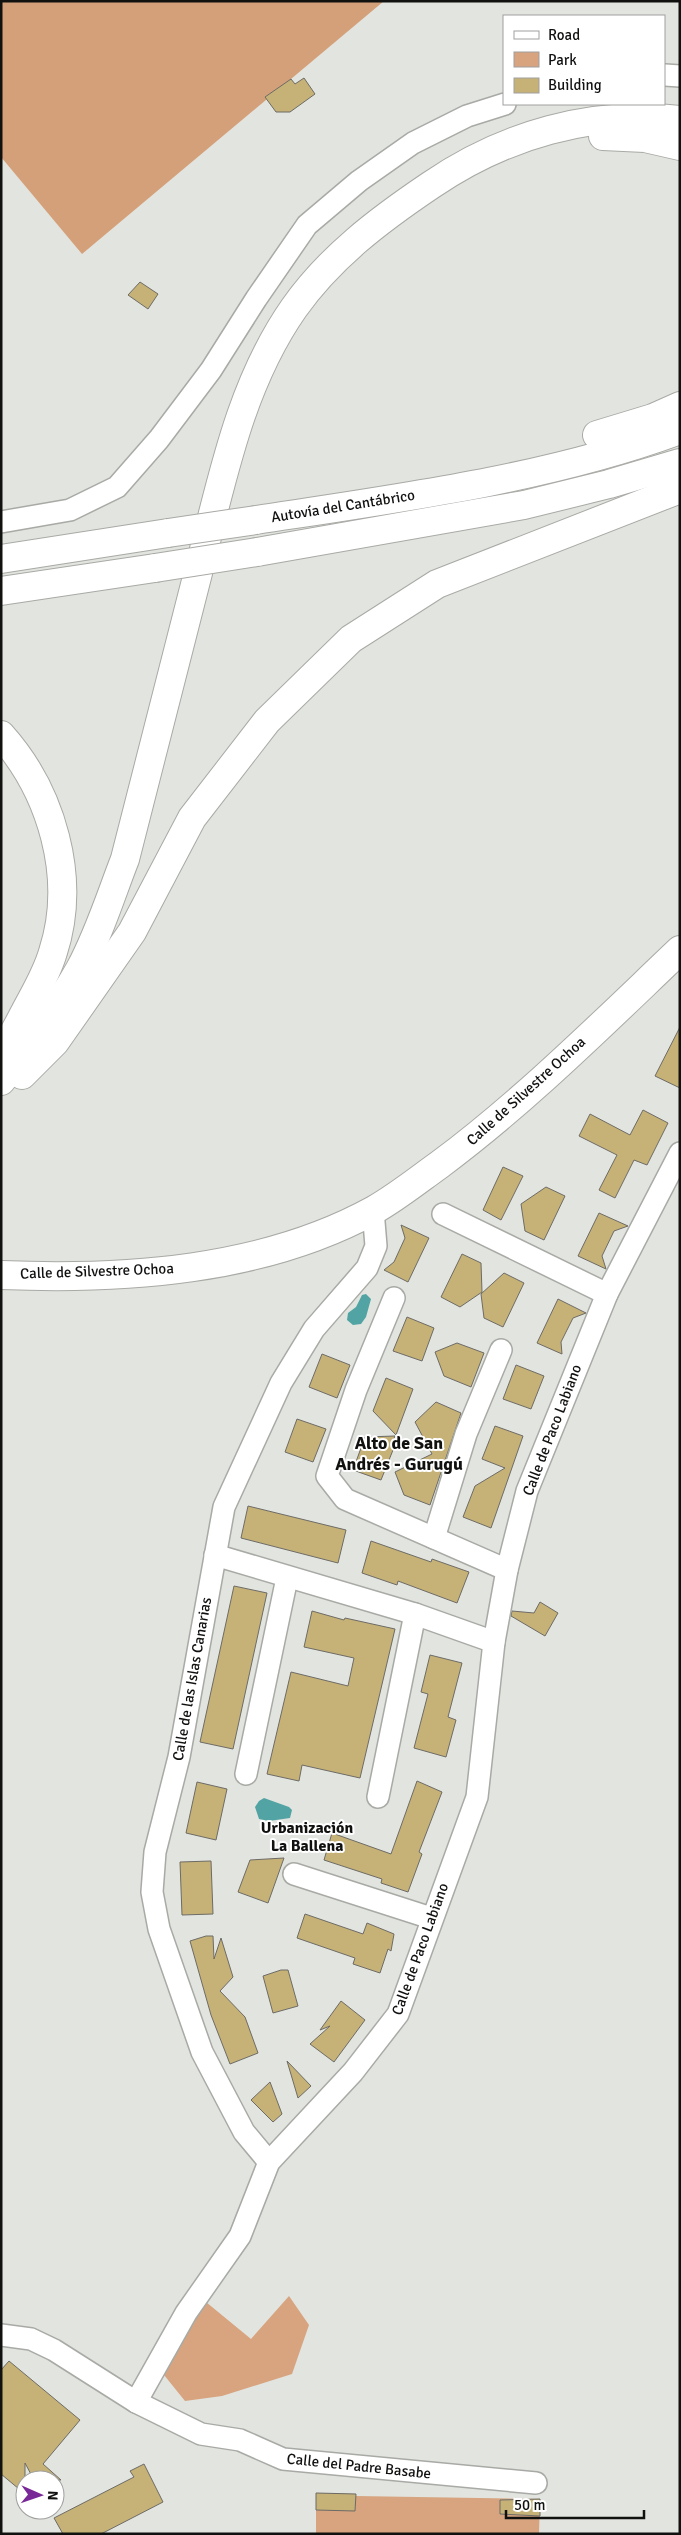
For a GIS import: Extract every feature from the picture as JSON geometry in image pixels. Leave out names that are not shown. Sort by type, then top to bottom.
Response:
[{"type":"highway","points":[[1,1082],[58,1004],[80,968],[125,859],[230,448],[256,375],[293,309],[336,257],[384,216],[462,163],[497,147],[538,132],[574,124],[642,118],[680,120]]},
{"type":"highway","points":[[497,147],[575,136],[645,138],[680,146]]},
{"type":"highway","points":[[407,497],[482,468],[653,418],[680,406]]},
{"type":"highway","name":"Autovía del Cantábrico","points":[[1,559],[407,497],[549,468],[680,430]]},
{"type":"highway","name":"Autovía del Cantábrico","points":[[1,591],[257,552],[524,505],[609,484],[680,463]]},
{"type":"highway","points":[[1,1092],[18,1080],[55,1042],[132,932],[192,818],[267,721],[351,639],[437,584],[680,489]]},
{"type":"highway","points":[[1,735],[29,772],[42,799],[58,843],[62,882],[60,919],[54,951],[42,981],[1,1054]]},
{"type":"highway","name":"Calle de Silvestre Ochoa","points":[[3,1274],[113,1274],[171,1269],[224,1260],[263,1253],[307,1240],[373,1210],[404,1190],[488,1129],[680,950]]},
{"type":"highway","points":[[1,1071],[29,1043]]},
{"type":"street","points":[[666,75],[680,76]]},
{"type":"street","points":[[1,522],[70,510],[117,488],[159,439],[211,370],[256,299],[307,225],[359,181],[413,143],[467,116],[503,105]]},
{"type":"street","name":"Calle de Paco Labiano","points":[[136,2402],[186,2313],[240,2236],[268,2162],[353,2072],[398,2014],[431,1918],[477,1797],[494,1642],[506,1570],[527,1491],[607,1294],[680,1153]]},
{"type":"street","name":"Calle de las Islas Canarias","points":[[268,2162],[244,2132],[202,2052],[159,1929],[152,1892],[155,1852],[179,1758],[224,1507],[281,1383],[314,1329],[367,1268],[376,1246],[373,1210]]},
{"type":"street","points":[[442,1214],[607,1294]]},
{"type":"street","points":[[394,1298],[356,1390],[327,1476],[345,1498],[506,1570]]},
{"type":"street","points":[[434,1538],[466,1434],[501,1350]]},
{"type":"street","points":[[215,1555],[287,1578],[415,1614],[494,1642]]},
{"type":"street","points":[[246,1774],[287,1578]]},
{"type":"street","points":[[378,1797],[415,1614]]},
{"type":"street","points":[[294,1874],[431,1918]]},
{"type":"street","name":"Calle del Padre Basabe","points":[[1,2335],[31,2339],[54,2350],[136,2402],[201,2434],[240,2440],[283,2459],[536,2483]]},
{"type":"green space","points":[[289,2296],[309,2325],[292,2374],[222,2396],[185,2401],[160,2370],[206,2302],[251,2339]]},
{"type":"green space","points":[[316,2493],[356,2494],[356,2496],[540,2499],[539,2534],[316,2534]]},
{"type":"shaded area","points":[[1,1],[384,1],[82,254],[1,157]]},
{"type":"water","points":[[366,1294],[371,1299],[366,1317],[361,1324],[353,1325],[347,1320],[348,1313],[356,1307],[362,1295]]},
{"type":"water","points":[[264,1798],[289,1807],[292,1810],[290,1818],[269,1821],[259,1819],[255,1807]]},
{"type":"building","points":[[304,78],[315,94],[290,112],[276,112],[265,97],[291,79],[295,84]]},
{"type":"building","points":[[140,282],[158,294],[148,309],[128,295]]},
{"type":"building","points":[[680,1027],[680,1088],[655,1076]]},
{"type":"building","points":[[643,1110],[668,1123],[647,1165],[634,1160],[615,1198],[599,1190],[617,1155],[579,1136],[590,1114],[630,1135]]},
{"type":"building","points":[[503,1167],[523,1176],[501,1220],[483,1210]]},
{"type":"building","points":[[546,1187],[565,1196],[544,1240],[525,1231],[521,1204]]},
{"type":"building","points":[[599,1213],[628,1226],[614,1231],[602,1256],[606,1269],[578,1256]]},
{"type":"building","points":[[401,1225],[429,1238],[408,1282],[384,1270],[394,1262],[405,1238]]},
{"type":"building","points":[[462,1254],[481,1263],[482,1292],[460,1307],[441,1297]]},
{"type":"building","points":[[504,1273],[524,1283],[503,1327],[484,1318],[481,1294]]},
{"type":"building","points":[[558,1299],[586,1313],[573,1318],[561,1342],[562,1354],[537,1343]]},
{"type":"building","points":[[407,1317],[434,1328],[422,1361],[393,1351]]},
{"type":"building","points":[[457,1343],[484,1353],[471,1387],[444,1376],[435,1352]]},
{"type":"building","points":[[322,1354],[350,1365],[337,1398],[309,1387]]},
{"type":"building","points":[[516,1365],[544,1376],[531,1409],[503,1399]]},
{"type":"building","points":[[386,1378],[413,1389],[396,1435],[373,1411]]},
{"type":"building","points":[[436,1402],[461,1413],[430,1505],[404,1495],[395,1472],[432,1454],[415,1422]]},
{"type":"building","points":[[297,1419],[326,1429],[313,1462],[285,1452]]},
{"type":"building","points":[[495,1426],[523,1436],[491,1528],[463,1517],[475,1486],[505,1468],[482,1459]]},
{"type":"building","points":[[395,1436],[392,1443],[397,1440],[381,1480],[353,1470],[365,1437]]},
{"type":"building","points":[[248,1506],[346,1530],[338,1563],[241,1538]]},
{"type":"building","points":[[371,1541],[431,1562],[432,1559],[469,1572],[457,1603],[398,1581],[397,1585],[362,1573]]},
{"type":"building","points":[[234,1586],[267,1593],[233,1749],[200,1742]]},
{"type":"building","points":[[540,1602],[558,1613],[545,1636],[511,1616],[512,1611],[534,1613]]},
{"type":"building","points":[[312,1611],[344,1620],[345,1618],[395,1629],[360,1778],[302,1765],[299,1781],[267,1774],[291,1672],[348,1686],[354,1658],[304,1647]]},
{"type":"building","points":[[430,1655],[462,1663],[448,1717],[456,1720],[446,1757],[414,1748],[428,1694],[421,1692]]},
{"type":"building","points":[[417,1781],[442,1792],[419,1852],[422,1854],[408,1892],[381,1883],[382,1879],[324,1860],[332,1833],[391,1854]]},
{"type":"building","points":[[197,1782],[227,1789],[216,1840],[186,1833]]},
{"type":"building","points":[[284,1858],[268,1903],[238,1892],[250,1860]]},
{"type":"building","points":[[211,1861],[213,1914],[182,1915],[180,1862]]},
{"type":"building","points":[[305,1914],[363,1934],[367,1923],[394,1934],[391,1951],[388,1949],[380,1973],[353,1964],[355,1958],[297,1938]]},
{"type":"building","points":[[213,1936],[214,1959],[221,1938],[233,1977],[220,1991],[245,2017],[258,2053],[230,2064],[211,2015],[190,1941]]},
{"type":"building","points":[[281,1970],[288,1970],[298,2006],[273,2013],[263,1976]]},
{"type":"building","points":[[341,2001],[365,2020],[334,2062],[310,2044],[330,2026],[320,2030]]},
{"type":"building","points":[[287,2061],[311,2086],[298,2098]]},
{"type":"building","points":[[270,2082],[282,2114],[273,2122],[251,2100]]},
{"type":"building","points":[[9,2361],[80,2420],[43,2464],[50,2470],[29,2470],[25,2463],[25,2470],[15,2470],[15,2486],[1,2474],[1,2370]]},
{"type":"building","points":[[144,2464],[163,2502],[101,2534],[63,2534],[55,2520],[65,2520],[65,2512],[134,2477],[130,2471]]},
{"type":"building","points":[[316,2493],[356,2494],[355,2511],[316,2510]]},
{"type":"building","points":[[540,2499],[540,2516],[500,2514],[500,2500]]},
{"type":"district","name":"Alto de San Andrés - Gurugú","points":[[399,1454]]},
{"type":"district","name":"Urbanización La Ballena","points":[[307,1837]]}]
